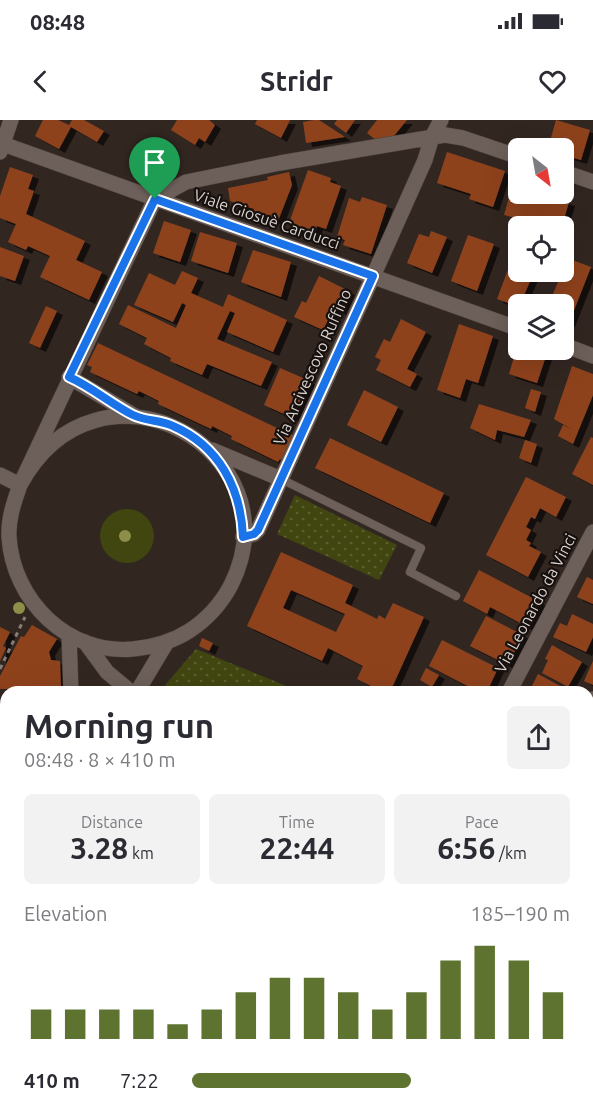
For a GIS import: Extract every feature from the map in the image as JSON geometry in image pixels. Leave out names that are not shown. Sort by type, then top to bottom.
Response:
[{"type":"street","points":[[1,148],[11,120]]},
{"type":"street","name":"Via Arcivescovo Ruffino","points":[[243,537],[254,534],[258,530],[441,120]]},
{"type":"street","points":[[69,377],[135,416],[172,425],[188,433],[207,448],[225,470],[233,485],[239,502],[243,537],[237,571],[221,601],[197,626],[167,642],[146,648],[125,650],[105,648],[69,635],[49,621],[32,602],[16,571],[9,536],[14,501],[20,484],[69,377],[155,199],[186,182],[280,162],[445,135],[463,138],[508,153]]},
{"type":"street","name":"Viale Giosuè Carducci","points":[[1,148],[155,199],[508,325]]},
{"type":"street","points":[[574,175],[593,182]]},
{"type":"street","points":[[574,349],[593,356]]},
{"type":"street","points":[[20,484],[46,448],[70,430],[98,419],[135,416]]},
{"type":"street","points":[[207,448],[281,479]]},
{"type":"street","points":[[0,475],[20,484]]},
{"type":"street","name":"Via Leonardo da Vinci","points":[[512,686],[593,532]]},
{"type":"street","points":[[69,635],[71,686]]},
{"type":"street","points":[[85,642],[107,672],[124,686]]},
{"type":"street","points":[[141,686],[167,642]]},
{"type":"lane","points":[[281,479],[421,548],[410,572],[456,596]]},
{"type":"path","points":[[0,669],[32,602]]},
{"type":"green space","points":[[295,495],[397,545],[379,580],[277,534]]},
{"type":"green space","points":[[127,509],[137,511],[146,517],[152,526],[154,536],[152,546],[146,555],[137,561],[127,563],[117,561],[108,555],[102,546],[100,536],[102,526],[108,517],[117,511]]},
{"type":"green space","points":[[196,649],[287,686],[165,686]]},
{"type":"building","points":[[43,120],[58,120],[69,125],[72,120],[84,120],[104,131],[97,142],[71,127],[59,149],[35,136]]},
{"type":"building","points":[[177,120],[209,120],[215,125],[205,142],[199,138],[195,145],[171,130]]},
{"type":"building","points":[[257,120],[290,120],[281,138],[255,124]]},
{"type":"building","points":[[319,120],[345,137],[306,143],[303,122]]},
{"type":"building","points":[[337,120],[355,120],[346,133],[334,124]]},
{"type":"building","points":[[377,120],[407,120],[393,137],[376,140],[367,133]]},
{"type":"building","points":[[556,120],[590,130],[581,160],[574,158],[574,138],[551,138]]},
{"type":"building","points":[[447,152],[505,171],[493,207],[469,199],[471,194],[437,183]]},
{"type":"building","points":[[10,167],[33,175],[28,189],[34,191],[26,214],[85,241],[76,260],[102,272],[89,300],[40,277],[50,256],[28,246],[26,250],[8,242],[16,224],[0,218],[0,196]]},
{"type":"building","points":[[308,170],[331,178],[330,182],[341,186],[326,229],[317,226],[315,231],[289,223]]},
{"type":"building","points":[[289,172],[292,185],[278,221],[252,213],[254,209],[230,201],[228,188],[268,180],[267,177]]},
{"type":"building","points":[[362,197],[387,205],[371,254],[343,245],[345,240],[337,237],[349,198],[360,202]]},
{"type":"building","points":[[508,201],[508,204],[568,204],[565,216],[504,215]]},
{"type":"building","points":[[164,221],[191,230],[180,262],[153,253]]},
{"type":"building","points":[[431,231],[447,237],[432,273],[407,263],[419,234],[429,237]]},
{"type":"building","points":[[200,232],[237,243],[228,273],[191,261]]},
{"type":"building","points":[[468,235],[494,244],[477,291],[451,281]]},
{"type":"building","points":[[0,247],[24,256],[15,281],[0,276]]},
{"type":"building","points":[[253,250],[291,262],[281,297],[241,282]]},
{"type":"building","points":[[574,261],[591,267],[574,310],[574,294],[553,294],[558,282],[574,282]]},
{"type":"building","points":[[508,270],[508,282],[530,282],[525,294],[508,294],[508,303],[497,299]]},
{"type":"building","points":[[182,271],[198,278],[191,293],[223,307],[228,294],[287,320],[273,352],[227,332],[235,313],[230,311],[217,339],[272,362],[261,386],[207,364],[202,375],[170,361],[171,358],[144,344],[147,338],[119,324],[128,305],[176,328],[186,305],[182,303],[173,322],[134,305],[149,273],[175,285]]},
{"type":"building","points":[[319,276],[349,291],[340,311],[334,308],[323,330],[294,317],[302,301],[306,303]]},
{"type":"building","points":[[46,306],[57,311],[40,348],[29,343]]},
{"type":"building","points":[[401,319],[426,332],[407,369],[417,374],[410,387],[376,370],[381,360],[375,357],[384,339],[390,342]]},
{"type":"building","points":[[459,324],[493,336],[478,383],[466,379],[460,398],[437,390]]},
{"type":"building","points":[[98,343],[294,436],[283,461],[280,459],[278,462],[231,439],[232,436],[212,426],[211,429],[158,404],[159,401],[139,391],[137,394],[90,372],[92,367],[87,365]]},
{"type":"building","points":[[513,360],[545,360],[537,383],[509,374]]},
{"type":"building","points":[[572,366],[593,374],[593,395],[573,444],[558,436],[563,425],[573,430],[554,419]]},
{"type":"building","points":[[280,368],[310,381],[293,418],[264,405]]},
{"type":"building","points":[[531,389],[541,392],[535,412],[525,408]]},
{"type":"building","points":[[364,390],[398,407],[381,442],[347,425]]},
{"type":"building","points":[[479,404],[531,420],[524,437],[497,430],[495,440],[470,428]]},
{"type":"building","points":[[591,437],[593,438],[593,485],[572,474]]},
{"type":"building","points":[[330,438],[444,493],[430,523],[315,468]]},
{"type":"building","points":[[525,440],[537,444],[531,463],[519,458]]},
{"type":"building","points":[[526,477],[566,497],[556,517],[540,508],[535,519],[531,517],[526,527],[531,530],[526,540],[531,543],[529,546],[541,552],[528,577],[486,555]]},
{"type":"building","points":[[281,552],[353,585],[345,603],[377,619],[379,615],[385,619],[393,603],[424,617],[393,686],[371,686],[357,679],[363,666],[328,648],[322,661],[247,626]],"holes":[[[291,590],[345,614],[336,632],[283,608]]]},
{"type":"building","points":[[479,570],[540,602],[526,626],[490,607],[487,614],[463,601]]},
{"type":"building","points":[[587,577],[593,580],[593,604],[577,597]]},
{"type":"building","points":[[572,614],[593,624],[593,637],[586,652],[553,637],[560,623],[567,626]]},
{"type":"building","points":[[486,616],[523,635],[508,665],[470,646]]},
{"type":"building","points":[[32,625],[57,639],[49,652],[51,660],[60,661],[61,686],[0,686],[0,676],[21,636],[24,637]]},
{"type":"building","points":[[0,627],[10,632],[3,646],[6,648],[0,661]]},
{"type":"building","points":[[202,638],[213,643],[209,651],[199,646]]},
{"type":"building","points":[[442,640],[498,668],[490,686],[467,686],[429,666]]},
{"type":"building","points":[[552,645],[582,662],[569,686],[566,686],[542,673],[548,660],[545,659]]},
{"type":"building","points":[[593,661],[593,685],[584,681]]},
{"type":"building","points":[[426,668],[439,675],[433,686],[420,680]]},
{"type":"building","points":[[538,674],[560,686],[532,686]]},
{"type":"route","points":[[155,199],[373,276],[258,530],[254,534],[243,537],[243,519],[233,485],[215,456],[202,443],[172,425],[135,416],[69,377],[155,199]]}]
